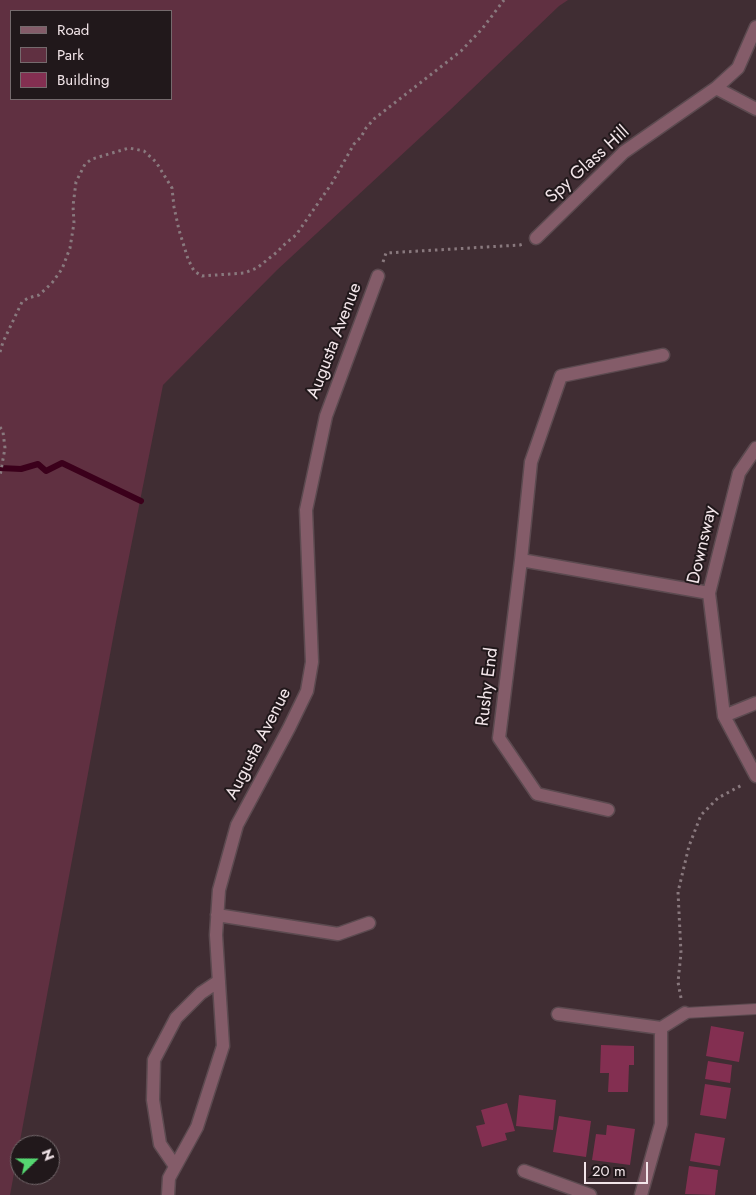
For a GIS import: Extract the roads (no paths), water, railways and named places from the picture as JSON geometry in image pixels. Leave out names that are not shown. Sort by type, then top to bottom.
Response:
[{"type":"street","name":"Spy Glass Hill","points":[[536,238],[624,152],[716,88],[738,68],[756,27]]},
{"type":"street","points":[[716,88],[756,109]]},
{"type":"street","name":"Augusta Avenue","points":[[168,1195],[169,1178],[197,1127],[223,1046],[216,935],[219,890],[237,825],[289,728],[306,691],[312,662],[306,510],[326,416],[378,276]]},
{"type":"street","name":"Rushy End","points":[[608,810],[537,794],[499,738],[531,462],[561,376],[663,355]]},
{"type":"street","name":"Downsway","points":[[752,779],[724,716],[709,593],[738,473],[756,448]]},
{"type":"street","points":[[521,560],[709,593]]},
{"type":"street","points":[[724,716],[756,703]]},
{"type":"street","points":[[217,916],[338,934],[369,924]]},
{"type":"street","points":[[175,1166],[160,1144],[153,1100],[154,1060],[176,1018],[201,992],[219,981]]},
{"type":"street","points":[[558,1014],[661,1028],[685,1014]]},
{"type":"street","points":[[641,1195],[661,1124],[661,1028]]},
{"type":"street","points":[[524,1171],[590,1195]]},
{"type":"lane","points":[[685,1014],[756,1009]]},
{"type":"waterway","points":[[0,468],[21,469],[38,464],[46,471],[62,463],[141,501]]}]
